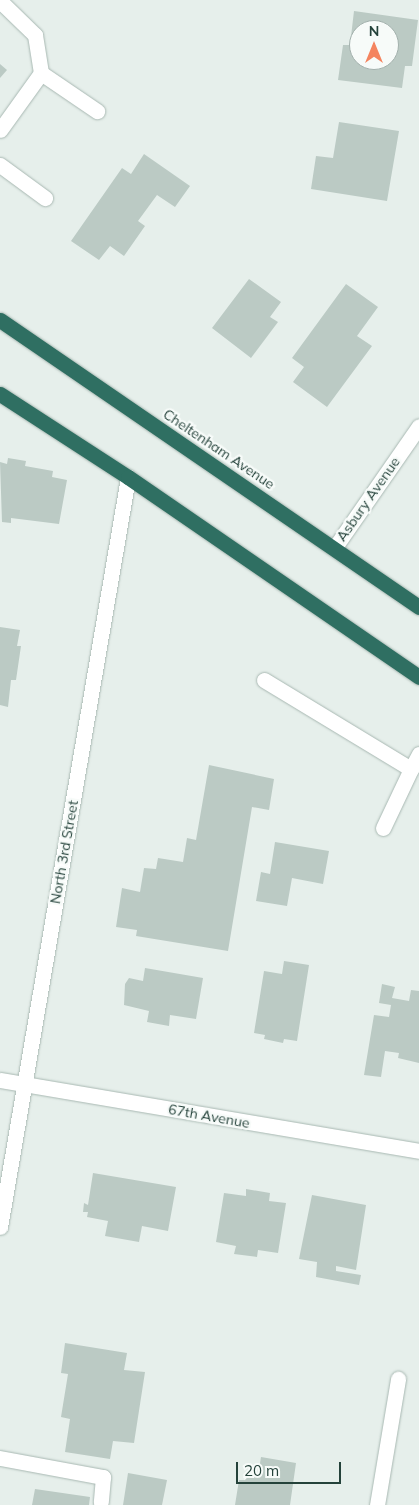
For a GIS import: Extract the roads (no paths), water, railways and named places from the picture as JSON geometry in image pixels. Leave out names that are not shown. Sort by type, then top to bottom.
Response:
[{"type":"highway","name":"Cheltenham Avenue","points":[[0,320],[335,547],[419,607]]},
{"type":"highway","points":[[0,394],[128,477],[419,677]]},
{"type":"street","points":[[0,1],[35,35],[41,73],[0,130]]},
{"type":"street","points":[[41,73],[97,111]]},
{"type":"street","points":[[0,165],[45,198]]},
{"type":"street","name":"Asbury Avenue","points":[[335,547],[419,426]]},
{"type":"street","name":"North 3rd Street","points":[[0,1227],[128,477]]},
{"type":"street","points":[[264,680],[411,769]]},
{"type":"street","points":[[383,828],[419,754]]},
{"type":"street","name":"67th Avenue","points":[[0,1080],[419,1151]]},
{"type":"street","points":[[377,1505],[398,1378]]},
{"type":"street","points":[[0,1458],[103,1477],[101,1502]]}]
